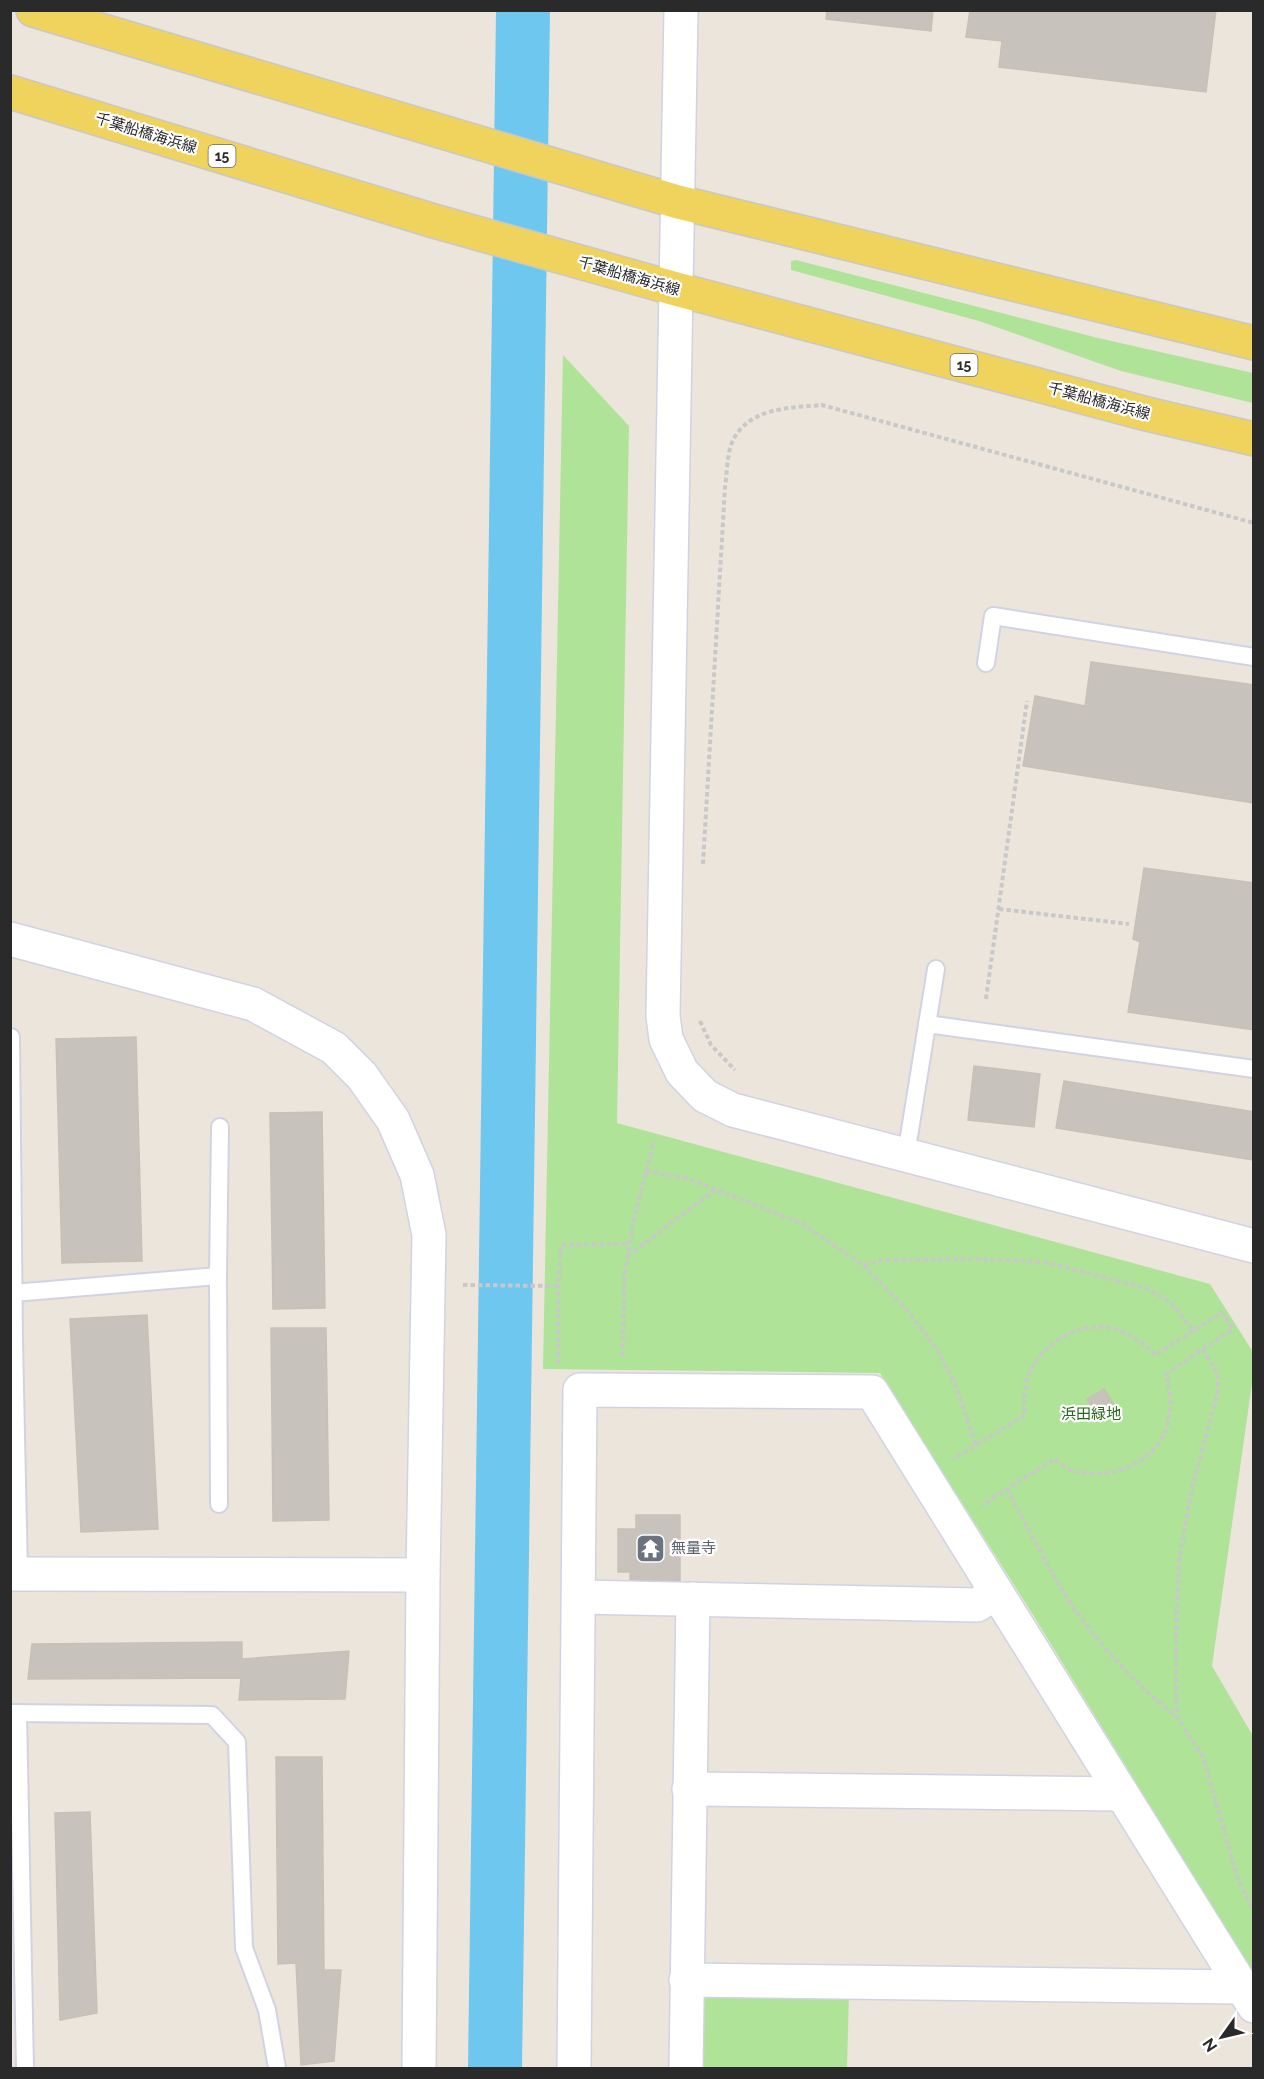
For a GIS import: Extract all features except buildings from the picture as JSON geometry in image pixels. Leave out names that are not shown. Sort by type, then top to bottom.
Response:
[{"type":"main road","points":[[33,10],[678,202],[1254,343]]},
{"type":"main road","name":"千葉船橋海浜線","points":[[10,92],[434,221],[676,289],[1147,414],[1254,439]]},
{"type":"street","points":[[681,10],[663,1016],[666,1039],[682,1072],[705,1096],[733,1110],[1254,1246]]},
{"type":"street","points":[[10,939],[253,1004],[334,1048],[362,1076],[393,1120],[417,1175],[429,1235],[418,2068]]},
{"type":"street","points":[[574,2068],[580,1390],[872,1392],[1248,1996]]},
{"type":"street","points":[[15,1574],[423,1575]]},
{"type":"street","points":[[579,1597],[977,1605],[996,1593]]},
{"type":"street","points":[[686,2068],[693,1599]]},
{"type":"street","points":[[689,1789],[1122,1794]]},
{"type":"street","points":[[686,1980],[1248,1996]]},
{"type":"lane","points":[[986,663],[993,616],[1254,657]]},
{"type":"lane","points":[[906,1155],[936,969]]},
{"type":"lane","points":[[927,1024],[1254,1069]]},
{"type":"lane","points":[[11,1037],[15,1574]]},
{"type":"lane","points":[[219,1504],[220,1127]]},
{"type":"lane","points":[[14,1293],[219,1276]]},
{"type":"lane","points":[[25,2068],[14,1713],[212,1715],[237,1742],[244,1948],[267,2010],[277,2068]]},
{"type":"path","points":[[703,873],[725,487],[731,445],[747,421],[777,408],[822,405],[1254,523]]},
{"type":"path","points":[[986,999],[1027,701]]},
{"type":"path","points":[[999,909],[1129,924]]},
{"type":"path","points":[[698,1012],[711,1045],[743,1077]]},
{"type":"path","points":[[622,1390],[625,1276],[630,1244],[654,1141]]},
{"type":"path","points":[[646,1171],[686,1178],[801,1223],[863,1265],[907,1310],[938,1351],[955,1383],[976,1445]]},
{"type":"path","points":[[628,1256],[715,1189]]},
{"type":"path","points":[[460,1285],[558,1286],[561,1245],[630,1244]]},
{"type":"path","points":[[863,1265],[884,1260],[978,1258],[1044,1262],[1146,1288],[1170,1302],[1194,1331]]},
{"type":"path","points":[[946,1464],[1025,1415],[1024,1395],[1028,1376],[1040,1355],[1054,1341],[1075,1331],[1100,1327],[1124,1332],[1144,1344],[1155,1355],[1222,1313],[1233,1329],[1166,1374],[1170,1410],[1167,1427],[1157,1447],[1137,1464],[1119,1472],[1097,1474],[1071,1471],[1054,1459],[975,1510]]},
{"type":"path","points":[[1177,1717],[1176,1639],[1179,1560],[1192,1488],[1218,1391],[1218,1375],[1203,1349]]},
{"type":"path","points":[[1007,1489],[1061,1588],[1091,1630],[1154,1699],[1177,1717],[1203,1757],[1238,1880],[1254,1911]]},
{"type":"green space","points":[[796,260],[1098,338],[1253,373],[1253,403],[1121,371],[979,321],[791,270],[791,261]]},
{"type":"green space","name":"浜田緑地","points":[[563,355],[629,426],[617,1123],[1210,1284],[1253,1352],[1253,1376],[1212,1666],[1253,1736],[1253,1973],[1030,1610],[880,1373],[543,1369]]},
{"type":"green space","points":[[716,1989],[849,1994],[847,2068],[702,2068],[702,2002]]},
{"type":"water","points":[[550,10],[522,2068],[468,2068],[496,11]]},
{"type":"place","name":"無量寺","points":[[650,1548]]}]
